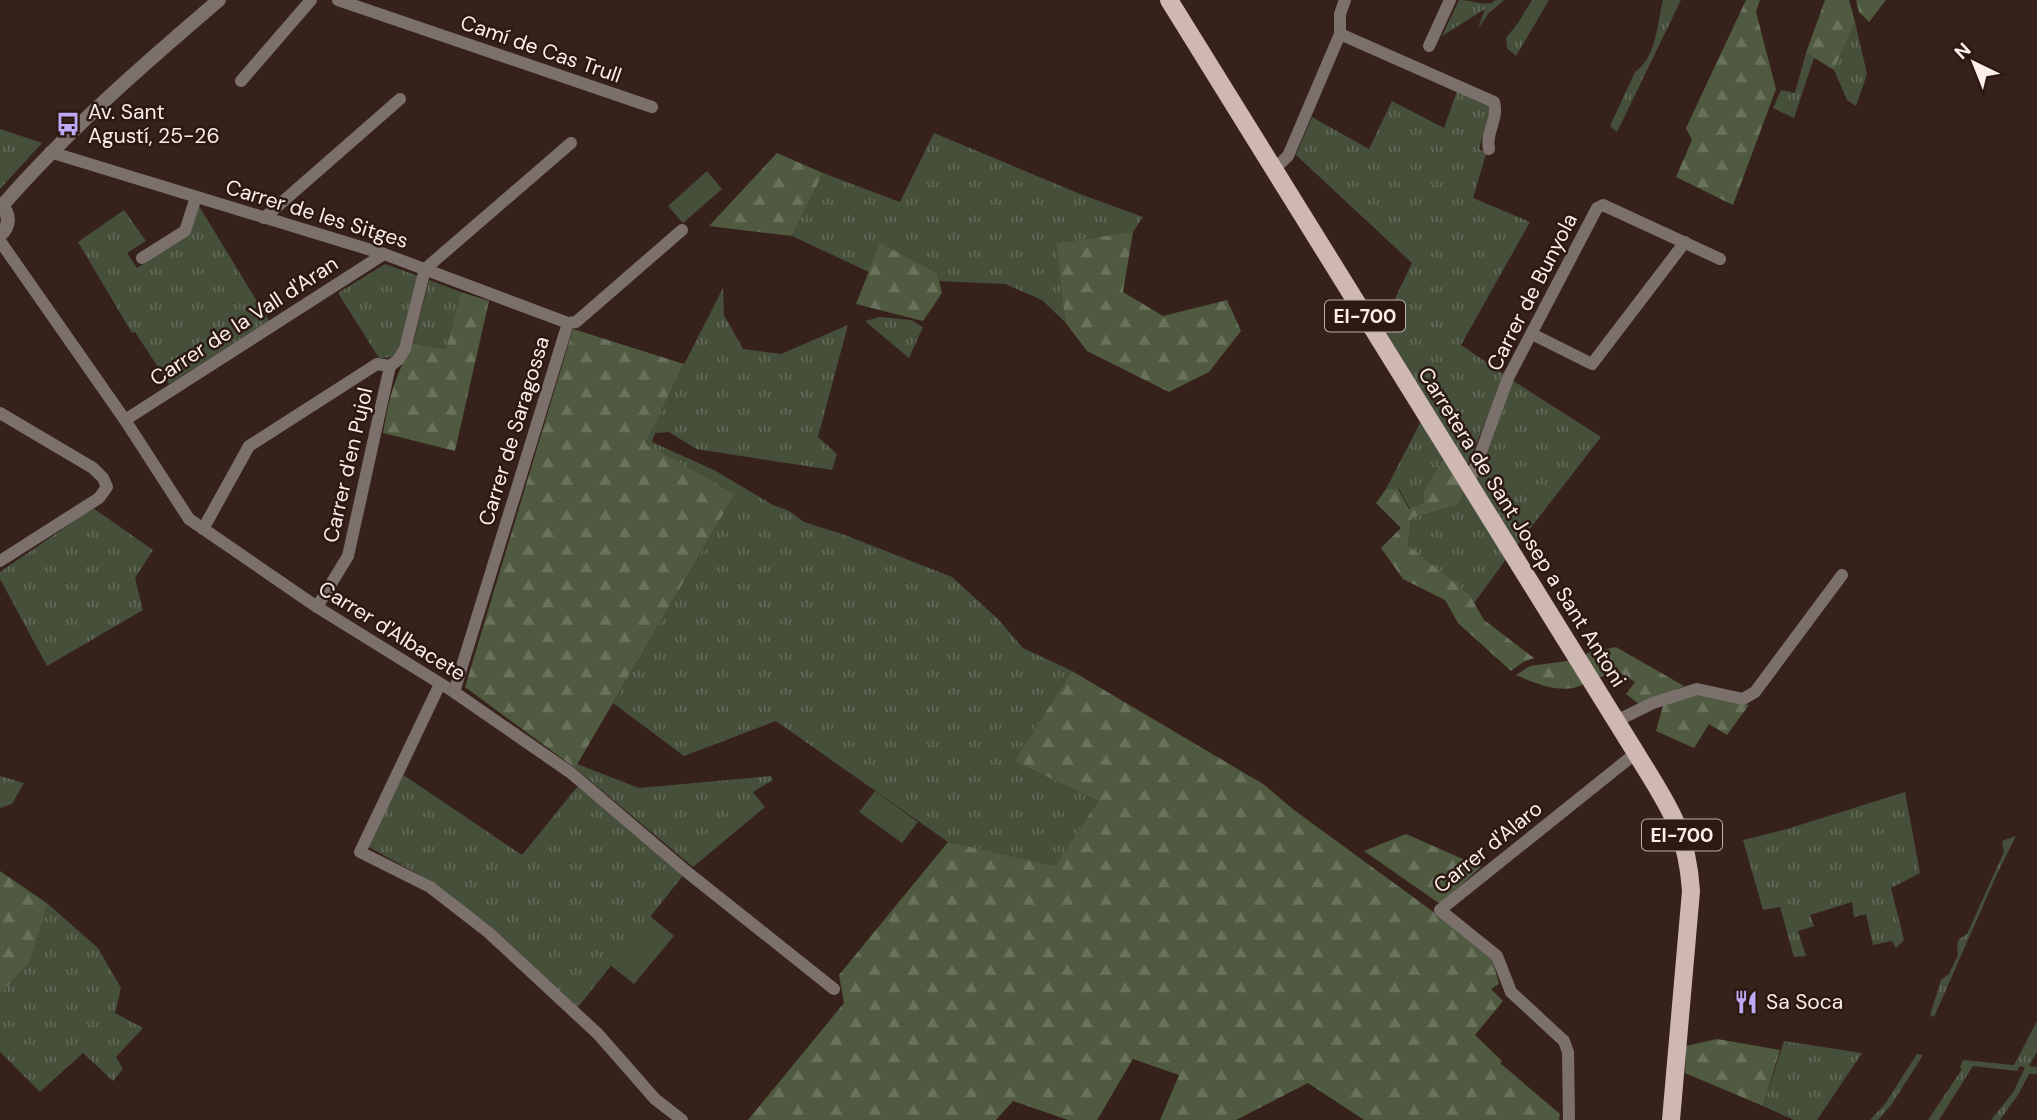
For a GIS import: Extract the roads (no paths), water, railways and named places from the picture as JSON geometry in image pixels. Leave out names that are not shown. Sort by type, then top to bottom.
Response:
[{"type":"main road","name":"Carretera de Sant Josep a Sant Antoni","points":[[1169,0],[1636,753],[1681,831],[1691,891],[1671,1120]]},
{"type":"street","points":[[0,235],[8,222],[6,211],[1,205],[50,152],[106,97],[219,0]]},
{"type":"street","points":[[241,81],[311,0]]},
{"type":"street","name":"Camí de Cas Trull","points":[[338,0],[652,107]]},
{"type":"street","points":[[1274,169],[1288,156],[1340,34],[1340,14],[1345,0]]},
{"type":"street","points":[[1429,46],[1450,0]]},
{"type":"street","points":[[1340,34],[1494,102],[1497,111],[1487,142],[1489,149]]},
{"type":"street","points":[[264,218],[400,99]]},
{"type":"street","points":[[425,269],[571,143]]},
{"type":"street","name":"Carrer de les Sitges","points":[[50,152],[384,254],[568,323]]},
{"type":"street","points":[[142,258],[185,230],[196,197]]},
{"type":"street","name":"Carrer de Bunyola","points":[[1466,480],[1471,476],[1478,460],[1508,378],[1597,208],[1603,205],[1720,259]]},
{"type":"street","name":"Carrer de Saragossa","points":[[454,692],[568,323],[576,322],[682,230]]},
{"type":"street","name":"Carrer d'Albacete","points":[[0,241],[125,420],[189,519],[317,607],[454,692],[583,782],[687,872],[834,989]]},
{"type":"street","points":[[1532,334],[1592,364],[1685,242]]},
{"type":"street","name":"Carrer de la Vall d'Aran","points":[[125,420],[384,254]]},
{"type":"street","name":"Carrer d'en Pujol","points":[[317,607],[348,556],[390,366],[405,349],[425,269]]},
{"type":"street","name":"Carrer d'en Pujol","points":[[203,529],[249,446],[377,364],[390,366]]},
{"type":"street","points":[[0,413],[93,468],[103,478],[107,487],[99,498],[0,561]]},
{"type":"street","points":[[1616,721],[1653,703],[1697,689],[1743,699],[1755,692],[1842,575]]},
{"type":"street","points":[[440,684],[360,852],[430,887],[488,932],[598,1034],[655,1100],[682,1120]]},
{"type":"street","name":"Carrer d'Alaro","points":[[1569,1120],[1568,1052],[1564,1041],[1511,992],[1497,956],[1440,910],[1636,753]]},
{"type":"place","name":"Av. Sant Agustí, 25-26","points":[[68,124]]},
{"type":"place","name":"Sa Soca","points":[[1746,1002]]}]
